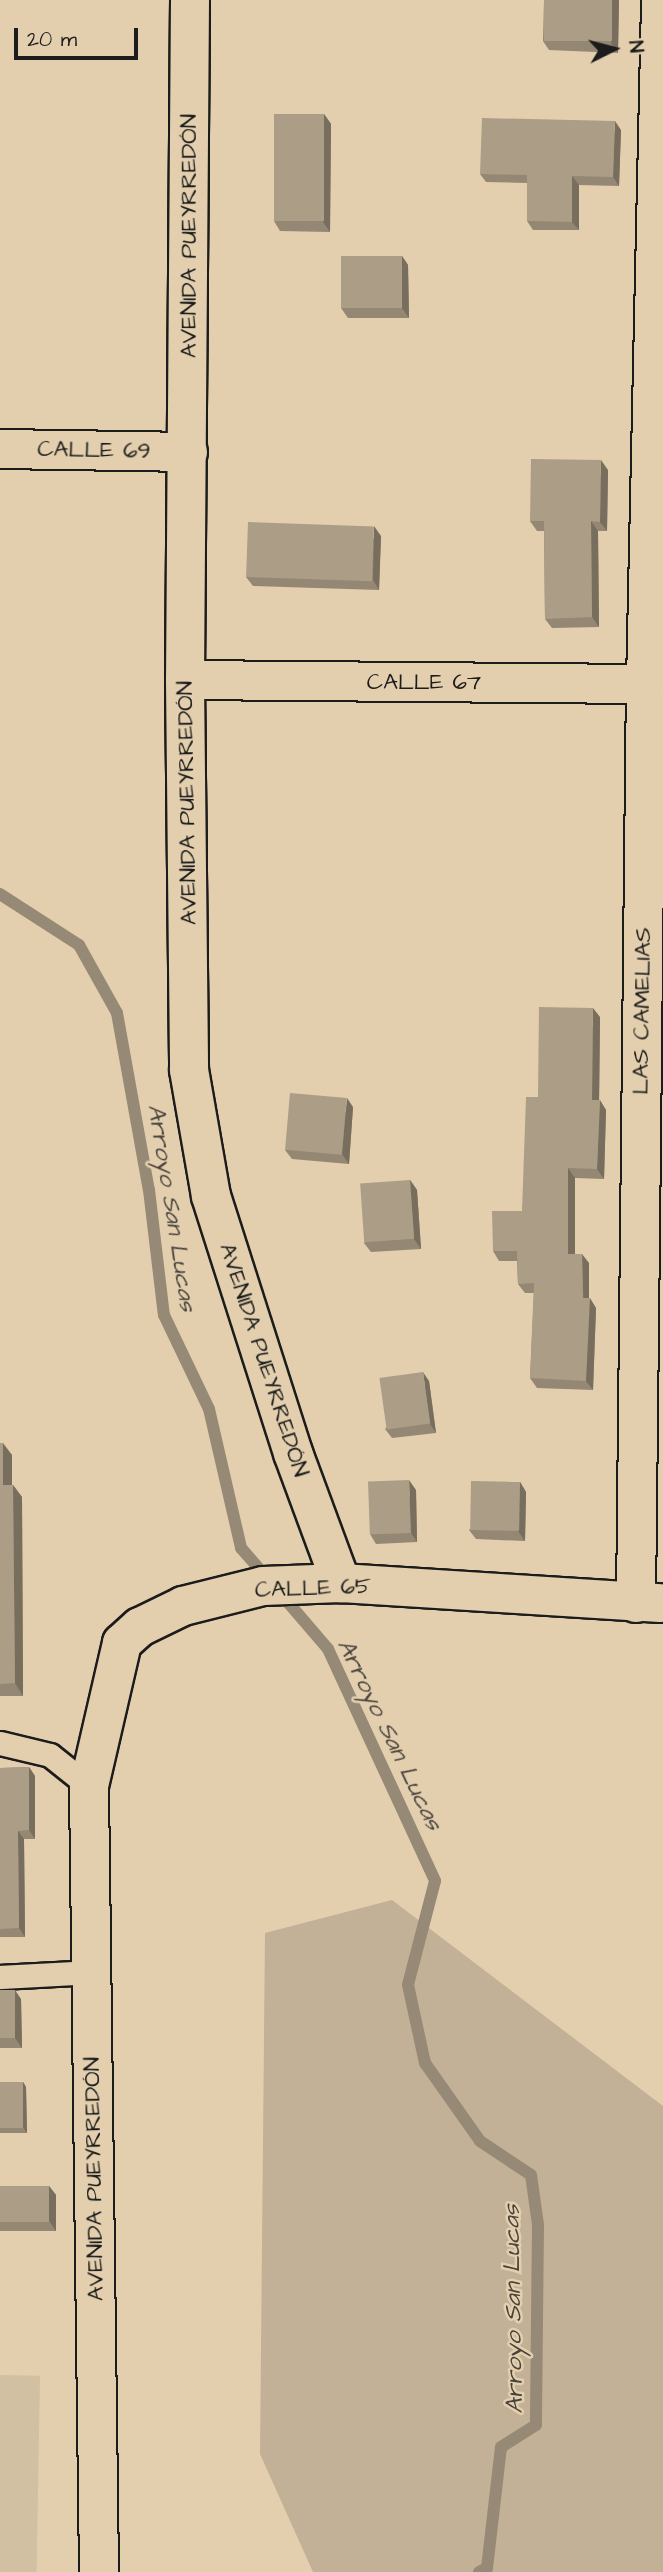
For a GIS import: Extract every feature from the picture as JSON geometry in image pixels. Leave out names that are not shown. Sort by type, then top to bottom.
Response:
[{"type":"street","name":"AVENIDA PUEYRREDÓN","points":[[191,0],[185,680],[191,1083],[211,1196],[293,1452],[341,1583]]},
{"type":"street","name":"LAS CAMELIAS","points":[[650,1603],[654,684],[661,0]]},
{"type":"street","name":"CALLE 69","points":[[0,449],[188,452]]},
{"type":"street","name":"CALLE 67","points":[[185,680],[654,684]]},
{"type":"street","name":"CALLE 65","points":[[89,1786],[122,1643],[140,1627],[183,1606],[263,1586],[341,1583],[650,1603]]},
{"type":"street","name":"AVENIDA PUEYRREDÓN","points":[[89,1786],[99,2572]]},
{"type":"lane","points":[[0,1743],[50,1755],[89,1786]]},
{"type":"lane","points":[[0,1977],[91,1972]]},
{"type":"shaded area","points":[[392,1900],[663,2106],[663,2572],[313,2572],[260,2454],[265,1933]]},
{"type":"shaded area","points":[[0,2375],[40,2376],[37,2572],[0,2572]]},
{"type":"building","points":[[544,0],[612,0],[612,41],[544,41]]},
{"type":"building","points":[[274,114],[324,114],[324,221],[274,221]]},
{"type":"building","points":[[482,118],[615,121],[613,177],[572,176],[572,222],[527,221],[527,175],[480,174]]},
{"type":"building","points":[[341,256],[402,256],[402,308],[341,308]]},
{"type":"building","points":[[531,459],[601,460],[600,522],[591,521],[592,617],[545,619],[544,521],[530,521]]},
{"type":"building","points":[[248,522],[374,526],[372,581],[246,577]]},
{"type":"building","points":[[539,1007],[593,1008],[592,1100],[600,1100],[597,1169],[568,1168],[568,1254],[582,1254],[583,1298],[590,1298],[586,1381],[530,1378],[534,1283],[518,1284],[517,1251],[493,1251],[492,1211],[522,1211],[526,1097],[538,1097]]},
{"type":"building","points":[[290,1093],[347,1098],[342,1155],[285,1150]]},
{"type":"building","points":[[410,1180],[414,1239],[364,1242],[360,1183]]},
{"type":"building","points":[[423,1372],[430,1423],[387,1430],[379,1378]]},
{"type":"building","points":[[0,1443],[3,1443],[3,1485],[13,1485],[15,1683],[0,1684]]},
{"type":"building","points":[[409,1480],[411,1533],[370,1534],[368,1481]]},
{"type":"building","points":[[471,1481],[520,1482],[519,1531],[470,1530]]},
{"type":"building","points":[[29,1767],[29,1830],[18,1831],[19,1928],[0,1929],[0,1768]]},
{"type":"building","points":[[0,1990],[15,1990],[15,2038],[0,2038]]},
{"type":"building","points":[[0,2082],[23,2082],[23,2128],[0,2128]]},
{"type":"building","points":[[0,2186],[49,2186],[49,2222],[0,2222]]},
{"type":"waterway","name":"Arroyo San Lucas","points":[[0,894],[79,945],[117,1013],[149,1190],[164,1315],[209,1409],[241,1548],[268,1579]]},
{"type":"waterway","name":"Arroyo San Lucas","points":[[280,1593],[328,1649],[435,1881],[408,1985],[425,2063],[480,2141],[531,2175],[538,2225],[536,2425],[501,2447],[487,2568],[479,2572]]}]
